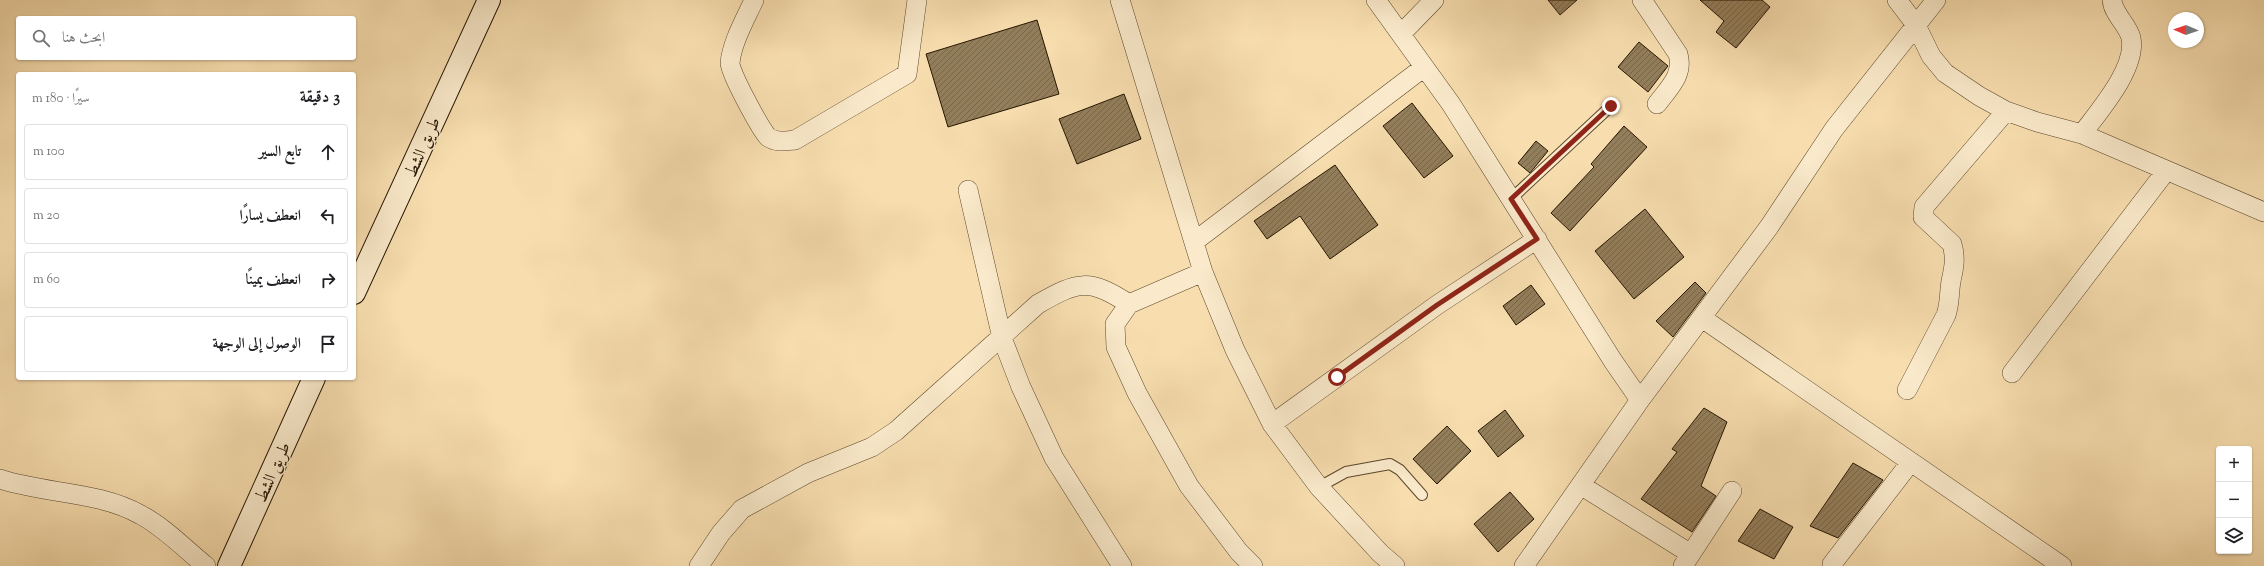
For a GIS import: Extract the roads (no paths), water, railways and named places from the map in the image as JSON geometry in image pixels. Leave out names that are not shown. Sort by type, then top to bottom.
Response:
[{"type":"main road","name":"طريق الشط","points":[[356,289],[489,0]]},
{"type":"main road","name":"طريق الشط","points":[[229,566],[313,380]]},
{"type":"street","points":[[754,0],[733,48],[729,65],[759,126],[769,137],[778,142],[795,140],[907,74],[917,0]]},
{"type":"street","points":[[1120,0],[1195,241],[1203,272],[1235,350],[1272,424],[1319,487],[1380,553],[1395,566]]},
{"type":"street","points":[[1376,0],[1401,34],[1423,68],[1451,104],[1613,361],[1640,400]]},
{"type":"street","points":[[1401,34],[1434,0]]},
{"type":"street","points":[[1642,0],[1678,54],[1681,62],[1678,77],[1657,104]]},
{"type":"street","points":[[1897,0],[1916,25],[1931,56],[1945,73],[1957,83],[2006,111],[2037,122],[2082,134],[2264,212]]},
{"type":"street","points":[[1524,566],[1582,486],[1640,400],[1769,227],[1834,128],[1936,0]]},
{"type":"street","points":[[2082,134],[2117,84],[2128,64],[2132,46],[2130,34],[2112,0]]},
{"type":"street","points":[[1195,241],[1423,68]]},
{"type":"street","points":[[1907,390],[1946,315],[1951,302],[1951,281],[1955,268],[1952,244],[1923,217],[1924,207],[2006,111]]},
{"type":"street","points":[[2012,373],[2166,171]]},
{"type":"street","points":[[968,190],[1002,338],[1021,387],[1054,458],[1122,566]]},
{"type":"street","points":[[1272,424],[1437,305],[1537,239]]},
{"type":"street","points":[[1203,272],[1129,304],[1115,324],[1116,347],[1137,393],[1189,486],[1239,552],[1253,566]]},
{"type":"street","points":[[699,566],[721,533],[742,509],[808,473],[872,447],[896,431],[1002,338],[1038,304],[1058,292],[1077,285],[1100,287],[1129,304]]},
{"type":"street","points":[[1702,318],[1910,463],[2062,566]]},
{"type":"street","points":[[1832,564],[1910,463]]},
{"type":"street","points":[[0,479],[19,485],[115,504],[142,515],[206,566]]},
{"type":"street","points":[[1582,486],[1687,560],[1732,491]]},
{"type":"lane","points":[[1511,199],[1611,106]]},
{"type":"lane","points":[[1319,487],[1346,472],[1390,464],[1400,470],[1422,494]]}]
